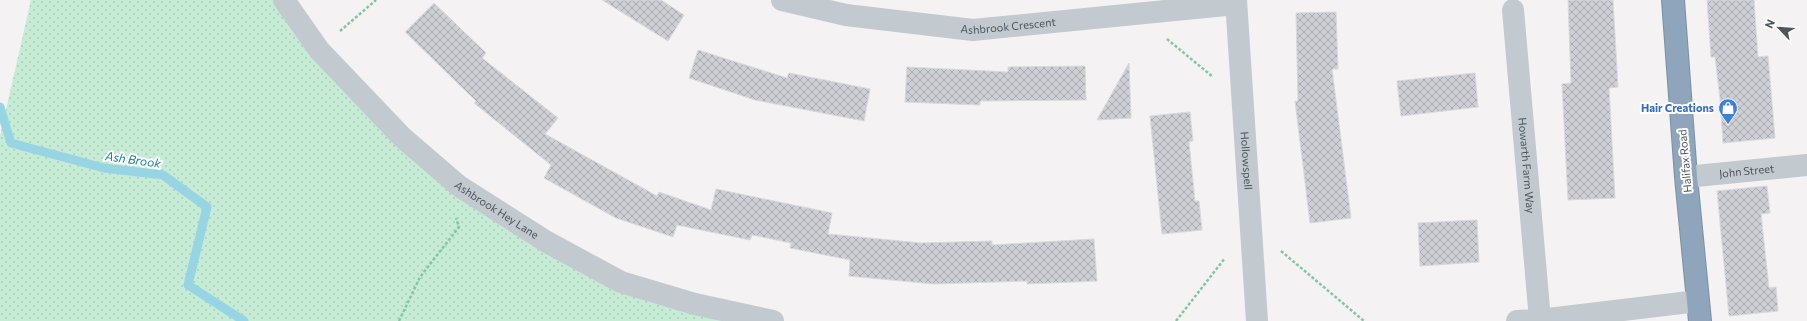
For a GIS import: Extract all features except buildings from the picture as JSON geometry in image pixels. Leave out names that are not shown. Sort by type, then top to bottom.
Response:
[{"type":"highway","name":"Halifax Road","points":[[1673,0],[1686,177],[1699,311]]},
{"type":"street","name":"Ashbrook Hey Lane","points":[[284,0],[319,50],[402,137],[459,186],[548,242],[621,282],[695,304],[773,321]]},
{"type":"street","name":"Ashbrook Crescent","points":[[782,0],[846,15],[973,30],[1137,14],[1236,2]]},
{"type":"street","name":"Hollowspell","points":[[1236,2],[1257,321]]},
{"type":"street","name":"Howarth Farm Way","points":[[1513,10],[1540,320]]},
{"type":"street","name":"John Street","points":[[1686,177],[1807,165]]},
{"type":"street","points":[[1517,321],[1699,311]]},
{"type":"path","points":[[319,50],[376,0]]},
{"type":"path","points":[[1137,14],[1242,102]]},
{"type":"path","points":[[399,321],[420,277],[459,227],[452,203],[459,186]]},
{"type":"path","points":[[1176,321],[1251,226],[1364,321]]},
{"type":"green space","points":[[31,0],[274,0],[312,54],[544,251],[740,321],[0,321],[0,136]]},
{"type":"waterway","name":"Ash Brook","points":[[0,107],[11,143],[104,168],[163,175],[207,207],[188,285],[244,321]]},
{"type":"place","name":"Hair Creations","points":[[1728,125]]}]
